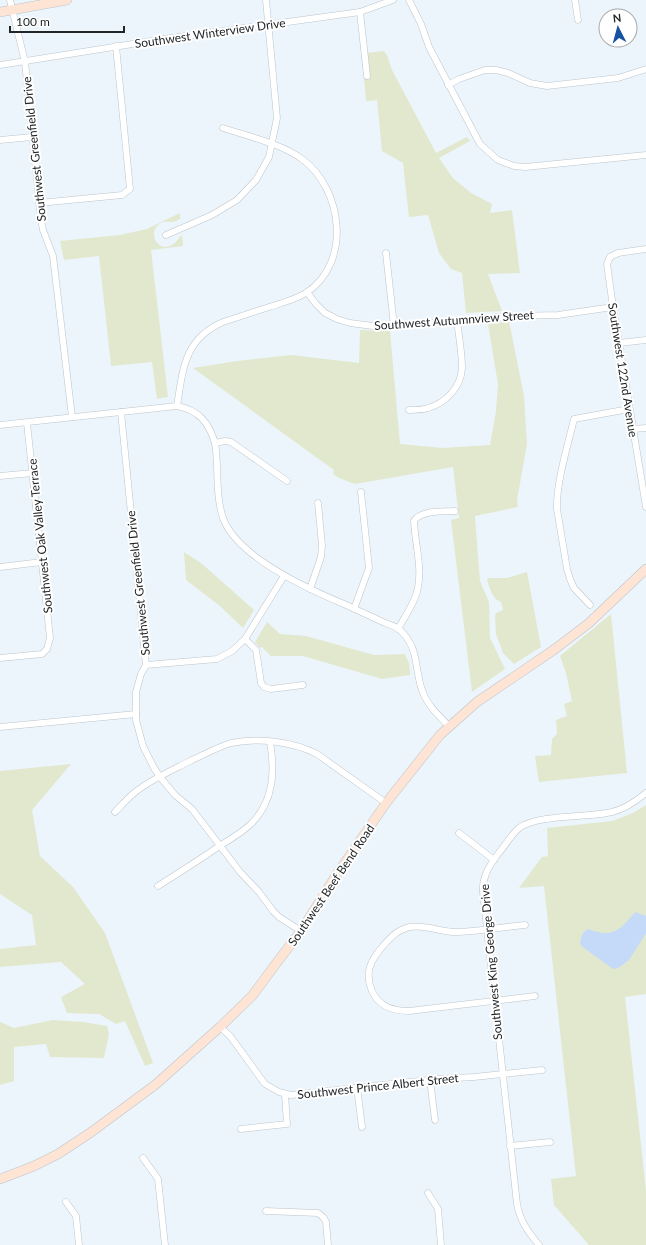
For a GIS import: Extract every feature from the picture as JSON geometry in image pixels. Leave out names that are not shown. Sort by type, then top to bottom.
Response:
[{"type":"main road","points":[[0,12],[67,0]]},
{"type":"main road","name":"Southwest Beef Bend Road","points":[[0,1179],[34,1166],[58,1154],[90,1133],[155,1085],[220,1027],[252,996],[301,930],[386,803],[449,726],[477,702],[555,650],[589,623],[646,570]]},
{"type":"street","name":"Southwest Greenfield Drive","points":[[10,0],[11,10],[25,62],[39,203],[43,230],[53,256],[72,417]]},
{"type":"street","points":[[166,235],[212,215],[237,200],[256,180],[269,157],[277,118],[266,0]]},
{"type":"street","name":"Southwest Winterview Drive","points":[[0,65],[116,46],[360,12],[393,0]]},
{"type":"street","points":[[409,0],[421,24],[426,42],[448,85],[480,144],[491,155],[505,163],[525,167],[646,155]]},
{"type":"street","points":[[575,0],[578,20]]},
{"type":"street","points":[[360,12],[367,76]]},
{"type":"street","points":[[39,203],[122,195],[130,189],[116,46]]},
{"type":"street","points":[[448,85],[459,79],[485,70],[496,70],[508,73],[530,83],[547,86],[618,78],[646,69]]},
{"type":"street","points":[[178,406],[187,354],[197,339],[213,326],[294,300],[307,292],[328,269],[333,258],[336,245],[337,230],[333,205],[324,184],[317,173],[308,164],[289,152],[223,128]]},
{"type":"street","points":[[0,140],[32,137]]},
{"type":"street","name":"Southwest 122nd Avenue","points":[[646,249],[625,251],[610,257],[607,264],[618,343],[646,507]]},
{"type":"street","points":[[386,253],[394,326]]},
{"type":"street","name":"Southwest Autumnview Street","points":[[307,292],[325,313],[337,319],[361,325],[394,326],[511,316],[558,315],[613,307]]},
{"type":"street","points":[[409,410],[427,408],[436,405],[446,399],[453,391],[462,368],[457,321]]},
{"type":"street","points":[[618,343],[646,340]]},
{"type":"street","points":[[0,425],[178,406],[186,408],[200,416],[209,426],[215,443],[220,506],[226,526],[237,540],[284,576],[398,628],[410,643],[414,651],[419,682],[427,701],[434,711],[449,726]]},
{"type":"street","points":[[590,605],[574,588],[567,569],[557,509],[559,484],[574,419],[629,409]]},
{"type":"street","name":"Southwest Greenfield Drive","points":[[121,412],[146,665],[141,674],[136,692],[136,714],[138,729],[143,746],[160,777],[175,795],[192,809],[240,872],[259,892],[273,911],[279,917],[301,930]]},
{"type":"street","name":"Southwest Oak Valley Terrace","points":[[0,658],[42,654],[47,649],[50,638],[27,423]]},
{"type":"street","points":[[633,429],[646,428]]},
{"type":"street","points":[[215,443],[231,442],[287,481]]},
{"type":"street","points":[[0,476],[33,473]]},
{"type":"street","points":[[354,609],[368,568],[361,492]]},
{"type":"street","points":[[310,589],[321,557],[318,503]]},
{"type":"street","points":[[398,628],[416,595],[418,584],[419,569],[414,521],[417,516],[423,514],[455,511]]},
{"type":"street","points":[[0,567],[42,562]]},
{"type":"street","points":[[146,665],[217,659],[232,651],[246,640],[284,576]]},
{"type":"street","points":[[246,640],[256,650],[261,683],[264,687],[271,690],[303,685]]},
{"type":"street","points":[[0,727],[136,714]]},
{"type":"street","points":[[115,812],[133,794],[160,777],[224,746],[233,743],[258,741],[295,745],[307,749],[317,754],[386,803]]},
{"type":"street","points":[[158,886],[220,846],[252,823],[259,814],[265,804],[273,776],[274,764],[270,742]]},
{"type":"street","name":"Southwest King George Drive","points":[[539,1245],[520,1218],[517,1204],[482,885],[484,876],[514,832],[527,824],[544,820],[613,812],[627,807],[646,793]]},
{"type":"street","points":[[459,833],[494,860]]},
{"type":"street","points":[[525,924],[458,932],[415,926],[392,935],[372,959],[368,977],[372,991],[379,1002],[386,1007],[400,1011],[535,996]]},
{"type":"street","name":"Southwest Prince Albert Street","points":[[220,1027],[230,1036],[265,1084],[271,1089],[284,1094],[299,1095],[430,1080],[542,1070]]},
{"type":"street","points":[[430,1080],[434,1120]]},
{"type":"street","points":[[357,1088],[362,1127]]},
{"type":"street","points":[[240,1129],[288,1124],[284,1094]]},
{"type":"street","points":[[510,1146],[550,1142]]},
{"type":"street","points":[[143,1158],[158,1179],[165,1245]]},
{"type":"street","points":[[428,1194],[438,1209],[442,1242],[441,1245]]},
{"type":"street","points":[[66,1202],[76,1216],[79,1245]]},
{"type":"street","points":[[266,1211],[318,1213],[326,1222],[328,1245]]},
{"type":"green space","points":[[359,21],[366,53],[384,51],[387,55],[392,70],[436,153],[467,137],[470,141],[439,158],[453,178],[471,193],[492,204],[490,213],[512,210],[520,273],[488,274],[502,311],[466,313],[462,273],[451,269],[439,253],[428,215],[409,217],[403,163],[382,151],[377,100],[366,101]]},
{"type":"green space","points":[[180,213],[180,219],[173,222],[163,222],[159,224],[154,232],[154,236],[158,244],[165,247],[174,244],[182,235],[183,246],[151,250],[168,397],[157,399],[152,362],[111,366],[99,256],[64,260],[60,241],[120,235],[147,229]]},
{"type":"green space","points":[[509,321],[524,396],[527,444],[517,500],[518,507],[475,516],[480,581],[489,602],[490,638],[505,669],[472,692],[451,520],[459,518],[453,467],[355,484],[339,478],[333,474],[334,470],[193,368],[291,355],[359,363],[360,330],[390,331],[400,444],[442,448],[490,445],[496,411],[498,384],[488,324]]},
{"type":"green space","points":[[184,552],[201,563],[254,610],[243,628],[220,606],[186,580]]},
{"type":"green space","points":[[527,572],[541,647],[514,664],[503,653],[496,634],[495,616],[496,613],[503,610],[501,602],[495,599],[487,580],[488,578],[507,578]]},
{"type":"green space","points":[[611,614],[627,773],[539,782],[535,756],[551,755],[552,739],[557,734],[556,720],[567,716],[564,704],[572,701],[566,673],[560,656]]},
{"type":"green space","points":[[267,622],[280,634],[306,636],[374,655],[405,654],[409,663],[410,675],[382,679],[303,656],[271,656],[262,647],[260,648],[255,642]]},
{"type":"green space","points":[[71,764],[32,810],[40,856],[73,887],[105,933],[153,1063],[145,1066],[125,1021],[116,1024],[99,1014],[67,1013],[61,997],[85,984],[61,962],[0,967],[0,949],[36,945],[32,915],[0,894],[0,771]]},
{"type":"green space","points":[[646,805],[646,994],[625,997],[646,1191],[646,1245],[589,1245],[554,1205],[551,1179],[576,1176],[544,886],[519,888],[542,857],[548,856],[547,828],[612,821],[633,813]]},
{"type":"green space","points":[[53,1020],[83,1022],[107,1026],[109,1034],[104,1058],[50,1057],[46,1044],[14,1047],[14,1081],[0,1085],[0,1022],[14,1028]]},
{"type":"water","points":[[635,912],[646,916],[646,933],[629,960],[618,968],[613,969],[580,944],[582,935],[588,929],[603,933],[615,931],[625,924]]}]
